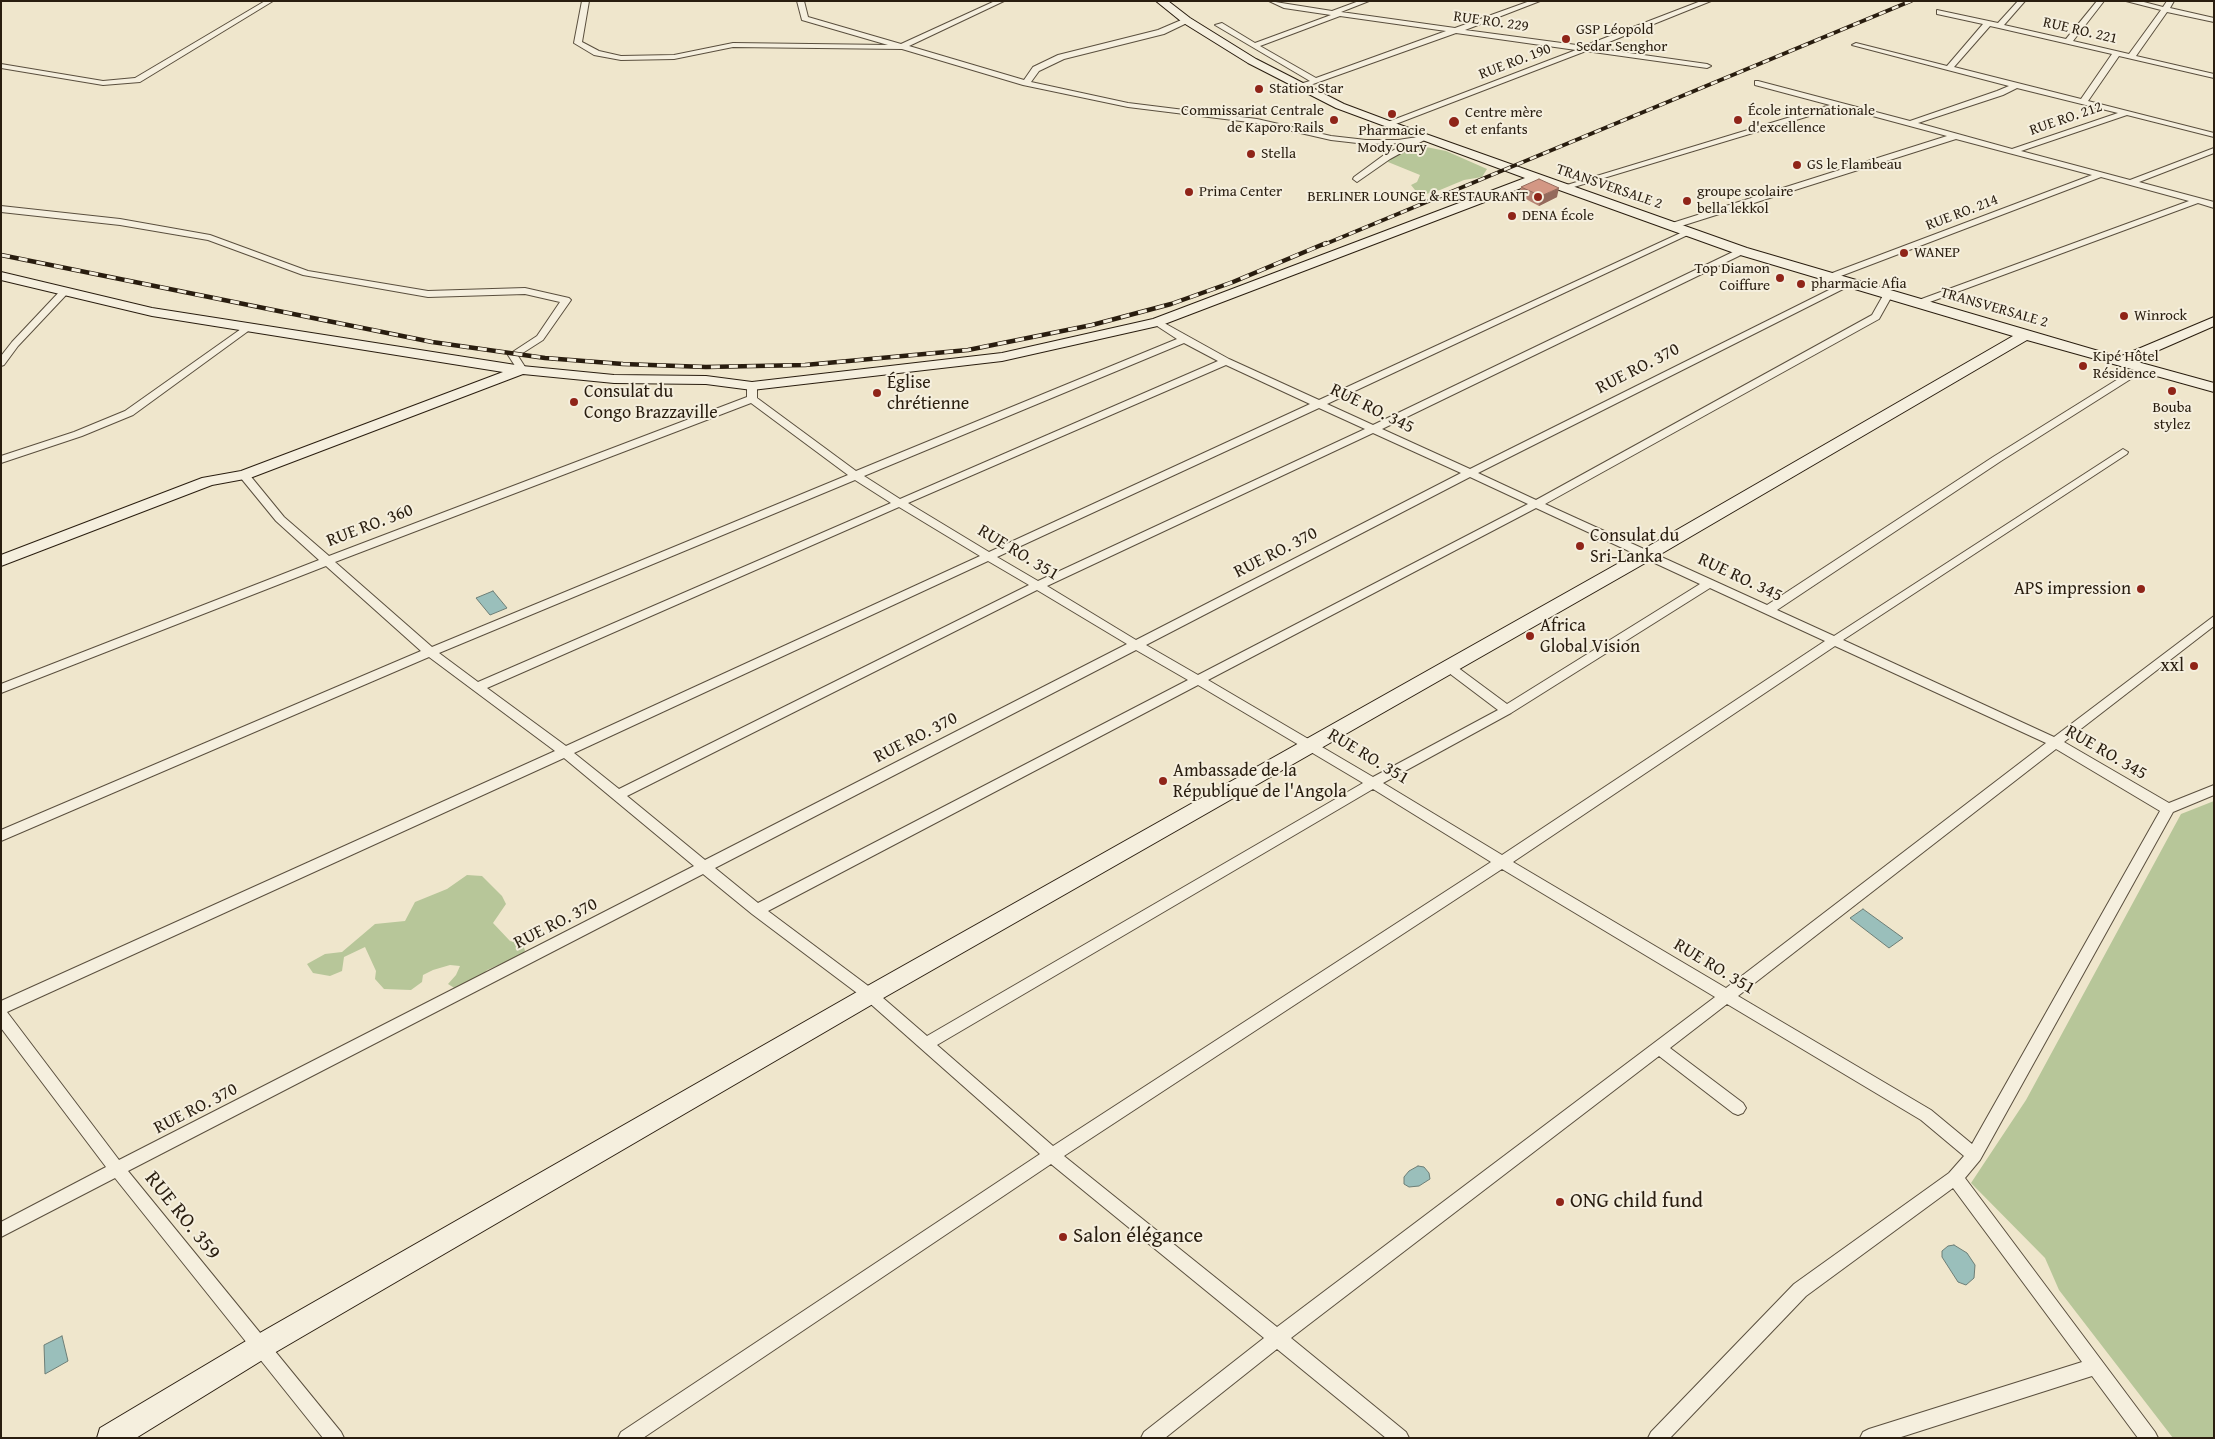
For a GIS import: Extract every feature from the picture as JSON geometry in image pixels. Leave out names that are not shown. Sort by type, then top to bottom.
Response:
[{"type":"street","points":[[1,66],[104,83],[137,80],[270,1]]},
{"type":"street","points":[[586,1],[578,43],[597,53],[621,58],[674,56],[732,45],[901,47],[1001,1]]},
{"type":"street","points":[[800,1],[805,18],[1026,83],[1128,104],[1257,121],[1331,138],[1366,142],[1398,142],[1424,138]]},
{"type":"street","name":"TRANSVERSALE 2","points":[[1161,1],[1186,20],[1252,61],[1299,87],[1388,125],[1742,251],[2025,335],[2214,388]]},
{"type":"street","name":"RUE RO. 229","points":[[1272,1],[1284,6],[1336,14],[1707,66]]},
{"type":"street","points":[[1255,45],[1366,1]]},
{"type":"street","points":[[1299,87],[1537,1]]},
{"type":"street","name":"RUE RO. 190","points":[[1388,125],[1708,1]]},
{"type":"street","points":[[1998,26],[2022,1]]},
{"type":"street","points":[[2068,42],[2101,1]]},
{"type":"street","points":[[2129,1],[2214,20]]},
{"type":"street","points":[[2131,57],[2171,1]]},
{"type":"street","name":"RUE RO. 221","points":[[1940,12],[2214,76]]},
{"type":"street","points":[[1026,83],[1036,69],[1061,57],[1161,32],[1186,20]]},
{"type":"street","points":[[1948,68],[1988,23]]},
{"type":"street","points":[[1219,25],[1316,81]]},
{"type":"street","points":[[1856,45],[2214,135]]},
{"type":"street","points":[[2084,101],[2117,54]]},
{"type":"street","points":[[1758,83],[2214,205]]},
{"type":"street","points":[[1909,124],[2000,93],[2016,85]]},
{"type":"street","points":[[1561,188],[1838,105]]},
{"type":"street","name":"RUE RO. 212","points":[[2013,151],[2127,112]]},
{"type":"street","points":[[1672,226],[1956,136]]},
{"type":"street","points":[[1357,179],[1387,157],[1424,138]]},
{"type":"street","points":[[2133,182],[2214,150]]},
{"type":"street","name":"RUE RO. 214","points":[[1830,277],[2102,174]]},
{"type":"street","points":[[1,276],[152,312],[522,370],[614,379],[706,380],[752,393],[1002,357],[1157,322],[1536,178]]},
{"type":"street","points":[[1919,303],[2197,201]]},
{"type":"street","points":[[1,209],[120,222],[210,238],[306,273],[428,294],[524,291],[566,300],[540,338],[513,355],[522,370]]},
{"type":"street","points":[[1,1008],[566,752],[1690,232]]},
{"type":"street","points":[[618,795],[1037,586],[1373,429],[1742,251]]},
{"type":"street","name":"RUE RO. 370","points":[[1,1230],[1135,644],[1468,474],[1850,283]]},
{"type":"street","points":[[1,363],[15,344],[64,292]]},
{"type":"street","points":[[757,910],[1536,504],[1876,317],[1888,294]]},
{"type":"street","points":[[2119,362],[2214,321]]},
{"type":"street","name":"RUE RO. 345","points":[[1157,322],[1184,339],[1226,361],[1319,402],[1468,474],[1648,554],[2056,743],[2168,809]]},
{"type":"street","points":[[1,460],[78,434],[129,413],[248,327]]},
{"type":"street","points":[[110,1438],[260,1347],[870,995],[1648,554],[2025,335]]},
{"type":"street","points":[[1,836],[430,652],[1184,339]]},
{"type":"street","points":[[477,687],[898,502],[1226,361]]},
{"type":"street","points":[[1768,610],[1997,459],[2142,368]]},
{"type":"street","points":[[1,561],[208,481],[244,475],[522,370]]},
{"type":"street","name":"RUE RO. 351","points":[[752,393],[855,475],[898,502],[1135,644],[1311,744],[1502,862],[1926,1115],[1974,1155]]},
{"type":"street","name":"RUE RO. 360","points":[[1,689],[752,393]]},
{"type":"street","points":[[627,1438],[1052,1155],[1502,862],[1834,641],[2123,452]]},
{"type":"street","points":[[244,475],[280,519],[326,562],[430,652],[566,752],[757,910],[870,995],[1052,1155],[1400,1438]]},
{"type":"street","points":[[925,1044],[1374,782],[1507,710],[1710,583]]},
{"type":"street","points":[[1150,1438],[1277,1338],[1727,996],[2214,620]]},
{"type":"street","points":[[1449,667],[1507,710]]},
{"type":"street","points":[[1656,1438],[1800,1290],[1954,1178],[1974,1155],[2168,809],[2214,790]]},
{"type":"street","name":"RUE RO. 359","points":[[1,1016],[116,1169],[335,1438]]},
{"type":"street","points":[[1659,1048],[1738,1108]]},
{"type":"street","points":[[1954,1178],[2149,1438]]},
{"type":"street","points":[[1868,1438],[2095,1366]]},
{"type":"green space","points":[[1426,147],[1446,151],[1487,169],[1482,177],[1464,180],[1426,194],[1415,190],[1411,185],[1417,182],[1420,175],[1388,162],[1389,158],[1407,151]]},
{"type":"green space","points":[[2214,801],[2214,1438],[2173,1438],[2059,1290],[2045,1258],[1971,1183],[2026,1100],[2181,814]]},
{"type":"green space","points":[[467,875],[482,876],[502,896],[506,904],[493,923],[510,941],[523,944],[525,951],[519,959],[487,970],[481,977],[456,989],[448,984],[456,975],[460,966],[450,965],[423,975],[422,982],[411,990],[384,989],[375,979],[376,971],[365,947],[344,957],[342,971],[330,976],[313,973],[307,964],[325,954],[342,952],[375,924],[405,921],[415,902],[447,889]]},
{"type":"water","points":[[493,591],[507,608],[490,615],[476,598]]},
{"type":"water","points":[[1863,909],[1903,938],[1889,948],[1850,918]]},
{"type":"water","points":[[1418,1166],[1424,1167],[1429,1173],[1430,1179],[1419,1186],[1409,1187],[1404,1184],[1404,1177],[1409,1171]]},
{"type":"water","points":[[1954,1245],[1967,1253],[1975,1265],[1974,1278],[1966,1285],[1958,1282],[1942,1257],[1942,1251],[1948,1246]]},
{"type":"water","points":[[62,1336],[68,1361],[45,1374],[44,1345]]},
{"type":"building","points":[[1539,179],[1559,188],[1541,196],[1521,187]]},
{"type":"railway","points":[[1323,245],[1911,1]]},
{"type":"railway","points":[[1,255],[432,342],[545,358],[623,364],[706,367],[805,365],[968,350],[1092,325],[1171,304],[1233,282],[1326,243]]},
{"type":"place","name":"GSP Léopold Sedar Senghor","points":[[1566,39]]},
{"type":"place","name":"Station Star","points":[[1259,89]]},
{"type":"place","name":"Pharmacie Mody Oury","points":[[1392,114]]},
{"type":"place","name":"Commissariat Centrale de Kaporo Rails","points":[[1334,120]]},
{"type":"place","name":"École internationale d'excellence","points":[[1738,120]]},
{"type":"place","name":"Centre mère et enfants","points":[[1454,122]]},
{"type":"place","name":"Stella","points":[[1251,154]]},
{"type":"place","name":"GS le Flambeau","points":[[1797,165]]},
{"type":"place","name":"Prima Center","points":[[1189,192]]},
{"type":"place","name":"BERLINER LOUNGE & RESTAURANT","points":[[1538,197]]},
{"type":"place","name":"groupe scolaire bella lekkol","points":[[1687,201]]},
{"type":"place","name":"DENA École","points":[[1512,216]]},
{"type":"place","name":"WANEP","points":[[1904,253]]},
{"type":"place","name":"Top Diamon Coiffure","points":[[1780,278]]},
{"type":"place","name":"pharmacie Afia","points":[[1801,284]]},
{"type":"place","name":"Winrock","points":[[2124,316]]},
{"type":"place","name":"Kipé Hôtel Résidence","points":[[2083,366]]},
{"type":"place","name":"Bouba stylez","points":[[2172,391]]},
{"type":"place","name":"Église chrétienne","points":[[877,393]]},
{"type":"place","name":"Consulat du Congo Brazzaville","points":[[574,402]]},
{"type":"place","name":"Consulat du Sri-Lanka","points":[[1580,546]]},
{"type":"place","name":"APS impression","points":[[2141,589]]},
{"type":"place","name":"Africa Global Vision","points":[[1530,636]]},
{"type":"place","name":"xxl","points":[[2194,666]]},
{"type":"place","name":"Ambassade de la République de l'Angola","points":[[1163,781]]},
{"type":"place","name":"ONG child fund","points":[[1560,1202]]},
{"type":"place","name":"Salon élégance","points":[[1063,1237]]}]
